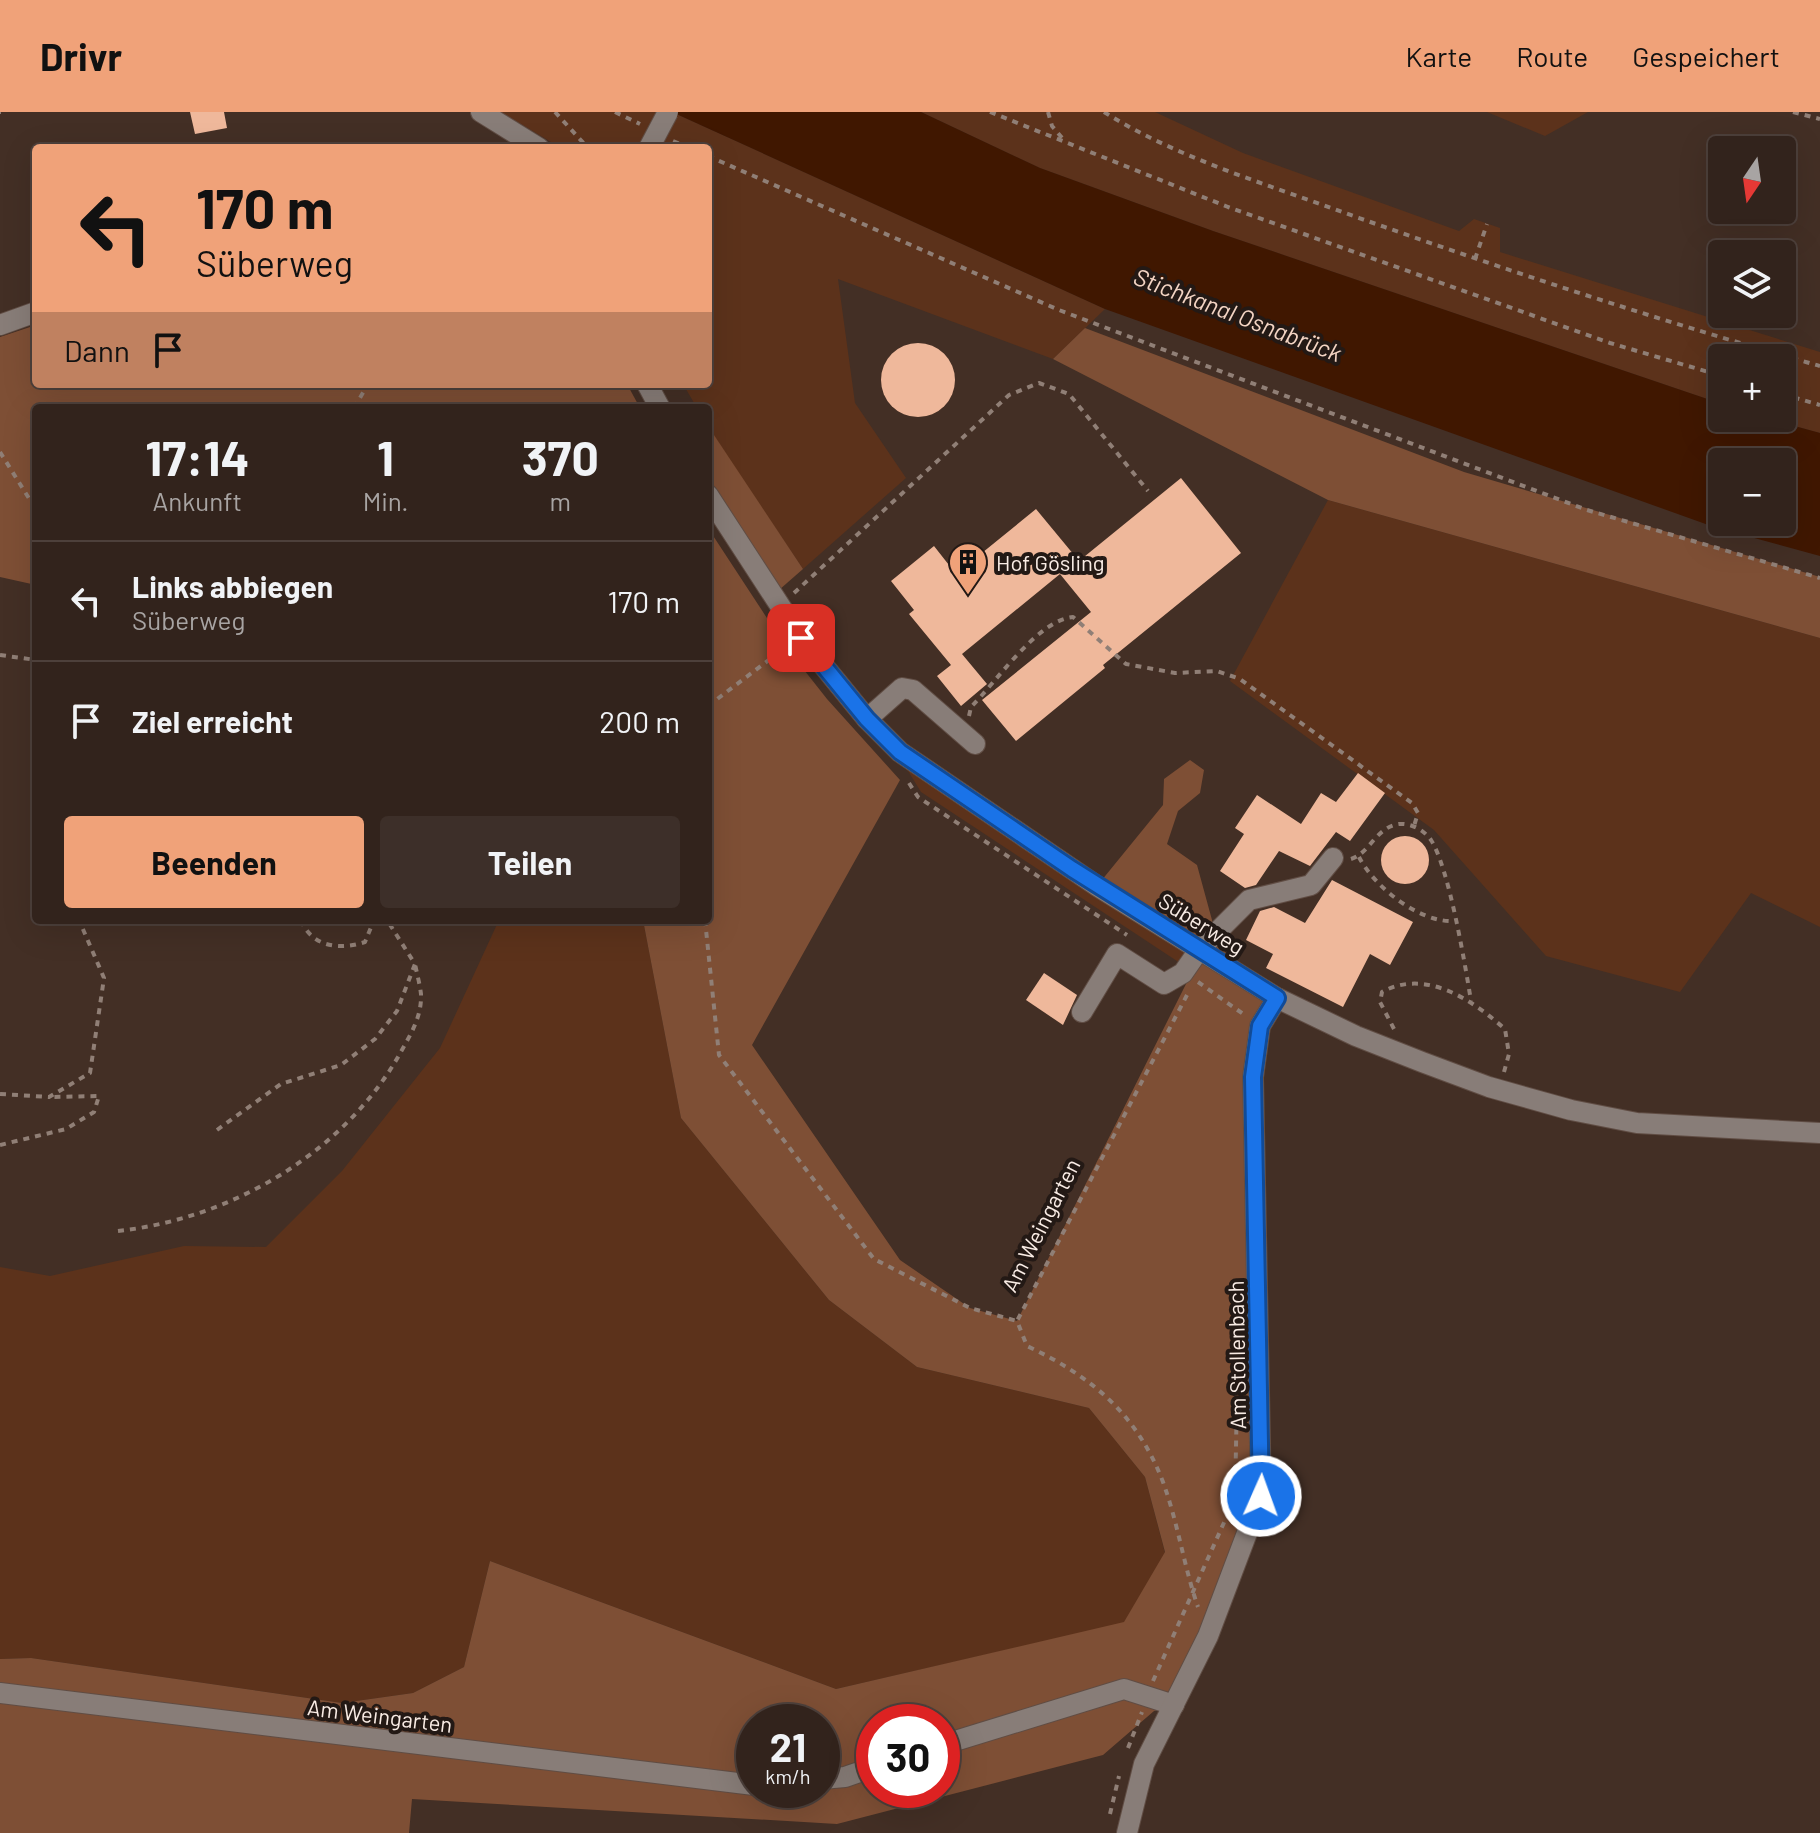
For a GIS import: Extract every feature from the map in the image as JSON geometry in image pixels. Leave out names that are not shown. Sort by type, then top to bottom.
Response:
[{"type":"street","points":[[481,112],[533,144]]},
{"type":"street","points":[[651,144],[668,112]]},
{"type":"street","points":[[0,325],[32,313]]},
{"type":"street","name":"Süberweg","points":[[712,501],[801,638],[867,719],[900,752],[962,792],[971,803],[1277,998],[1392,1050],[1499,1089],[1571,1110],[1637,1123],[1820,1133]]},
{"type":"street","points":[[867,719],[902,688],[913,690],[975,744]]},
{"type":"street","points":[[1082,1012],[1117,954],[1164,984],[1183,973],[1199,950],[1249,900],[1311,885],[1333,858]]},
{"type":"street","name":"Am Stollenbach","points":[[1127,1833],[1144,1764],[1208,1636],[1261,1496],[1253,1077],[1248,1022],[1277,998]]},
{"type":"street","points":[[960,1739],[1124,1689],[1174,1705]]},
{"type":"street","name":"Am Weingarten","points":[[0,1693],[736,1783]]},
{"type":"path","points":[[555,112],[584,144]]},
{"type":"path","points":[[990,112],[1228,207],[1610,343],[1708,372]]},
{"type":"path","points":[[1048,112],[1052,126],[1065,140]]},
{"type":"path","points":[[1104,112],[1135,132],[1246,177],[1475,259],[1614,305],[1820,366]]},
{"type":"path","points":[[1793,112],[1820,119]]},
{"type":"path","points":[[712,158],[1059,310],[1572,505],[1820,578]]},
{"type":"path","points":[[1475,259],[1487,224]]},
{"type":"path","points":[[779,607],[1009,395],[1039,383],[1069,394],[1148,491]]},
{"type":"path","points":[[1796,398],[1820,405]]},
{"type":"path","points":[[0,452],[32,500]]},
{"type":"path","points":[[975,744],[971,707],[1035,636],[1059,618],[1073,617],[1126,664],[1175,673],[1217,671],[1240,679],[1412,803],[1418,813],[1414,826]]},
{"type":"path","points":[[712,703],[801,638]]},
{"type":"path","points":[[0,655],[32,659]]},
{"type":"path","points":[[1333,858],[1359,857],[1380,833],[1398,824],[1414,826],[1429,836],[1438,853],[1471,1001]]},
{"type":"path","points":[[1359,857],[1375,881],[1391,893],[1432,918],[1454,921]]},
{"type":"path","points":[[49,1097],[90,1073],[104,978],[81,924]]},
{"type":"path","points":[[305,924],[323,944],[346,948],[365,942],[372,924]]},
{"type":"path","points":[[118,1231],[162,1226],[275,1180],[336,1134],[367,1102],[416,1027],[421,996],[415,964],[390,924]]},
{"type":"path","points":[[705,924],[719,1055],[874,1259],[970,1308],[1017,1321]]},
{"type":"path","points":[[217,1130],[281,1084],[341,1065],[375,1039],[397,1011],[415,964]]},
{"type":"path","points":[[1194,980],[1248,1022]]},
{"type":"path","points":[[1392,1050],[1394,1028],[1380,1002],[1382,992],[1396,985],[1422,984],[1451,991],[1471,1001],[1505,1029],[1509,1040],[1499,1089]]},
{"type":"path","name":"Am Weingarten","points":[[1187,994],[1017,1321],[1027,1346],[1071,1367],[1103,1394],[1138,1434],[1163,1482],[1208,1636]]},
{"type":"path","points":[[0,1094],[99,1096],[94,1112],[66,1129],[0,1145]]},
{"type":"path","points":[[1125,1759],[1166,1648],[1194,1593],[1235,1498],[1237,1388]]},
{"type":"path","points":[[1109,1822],[1120,1772]]},
{"type":"shaded area","points":[[501,112],[672,112],[1105,309],[1053,359],[838,279],[855,403],[906,478],[803,569],[712,433],[712,404],[695,404],[685,388],[712,388],[712,144],[554,144]]},
{"type":"shaded area","points":[[921,112],[1155,112],[1243,153],[1459,231],[1474,219],[1500,228],[1500,252],[1708,317],[1708,328],[1743,328],[1794,344],[1708,344],[1708,399],[1213,231],[1040,168]]},
{"type":"shaded area","points":[[1487,112],[1588,112],[1545,136]]},
{"type":"shaded area","points":[[32,326],[32,388],[629,388],[638,404],[32,404],[32,584],[0,577],[0,337]]},
{"type":"shaded area","points":[[1085,328],[1464,472],[1820,577],[1820,638],[1328,500],[1053,359]]},
{"type":"shaded area","points":[[1796,344],[1820,352],[1820,433],[1796,426]]},
{"type":"shaded area","points":[[712,432],[803,569],[779,590],[712,482]]},
{"type":"shaded area","points":[[1328,500],[1820,638],[1820,927],[1751,893],[1680,992],[1546,956],[1434,830],[1230,681]]},
{"type":"shaded area","points":[[712,534],[786,647],[827,699],[900,780],[752,1045],[900,1260],[970,1308],[1017,1321],[1189,978],[1199,950],[1097,886],[1163,805],[1164,779],[1190,760],[1204,770],[1200,793],[1178,811],[1167,844],[1197,865],[1215,931],[1235,972],[1277,998],[1260,1026],[1263,1464],[1174,1705],[1154,1711],[1103,1755],[960,1792],[960,1704],[856,1704],[856,1808],[899,1808],[837,1824],[412,1799],[409,1833],[0,1833],[0,1659],[31,1658],[342,1703],[413,1693],[464,1667],[490,1561],[836,1689],[1124,1622],[1165,1552],[1145,1477],[1089,1408],[917,1367],[829,1300],[681,1118],[644,924],[712,924]]},
{"type":"shaded area","points":[[905,766],[1186,953],[1180,963],[921,792]]},
{"type":"shaded area","points":[[497,924],[644,924],[681,1118],[829,1300],[917,1367],[1089,1408],[1145,1477],[1165,1553],[1124,1623],[836,1689],[490,1561],[464,1667],[413,1693],[342,1703],[31,1658],[0,1659],[0,1267],[50,1276],[184,1246],[266,1247],[342,1171],[440,1048]]},
{"type":"water","name":"Stichkanal Osnabrück","points":[[672,112],[921,112],[1040,168],[1213,231],[1708,399],[1708,432],[1796,432],[1796,426],[1820,433],[1820,556],[1747,536],[1796,536],[1796,448],[1708,448],[1708,525],[1105,309]]},
{"type":"building","points":[[190,112],[224,112],[227,128],[195,134]]},
{"type":"building","points":[[918,343],[932,346],[944,354],[952,366],[955,380],[952,394],[944,406],[932,414],[918,417],[904,414],[892,406],[884,394],[881,380],[884,366],[892,354],[904,346]]},
{"type":"building","points":[[1181,478],[1241,553],[1103,665],[1105,668],[1016,741],[982,700],[1091,612],[1060,574],[962,654],[987,684],[961,706],[937,676],[951,665],[909,614],[914,610],[891,581],[934,546],[956,574],[1036,509],[1079,561]]},
{"type":"building","points":[[1358,773],[1385,793],[1350,841],[1336,832],[1310,866],[1279,851],[1256,885],[1245,888],[1220,871],[1244,834],[1235,828],[1257,795],[1301,824],[1321,793],[1336,802]]},
{"type":"building","points":[[1405,836],[1422,843],[1429,860],[1422,877],[1405,884],[1388,877],[1381,860],[1388,843]]},
{"type":"building","points":[[1332,880],[1413,922],[1390,965],[1370,954],[1343,1007],[1266,968],[1273,954],[1246,940],[1260,911],[1274,907],[1305,923]]},
{"type":"building","points":[[1044,973],[1077,995],[1063,1025],[1026,1000]]},
{"type":"place","name":"Hof Gösling","points":[[968,596]]},
{"type":"route","points":[[801,638],[867,719],[900,752],[1072,869],[1277,998],[1260,1026],[1253,1077],[1263,1464],[1261,1496]]}]
